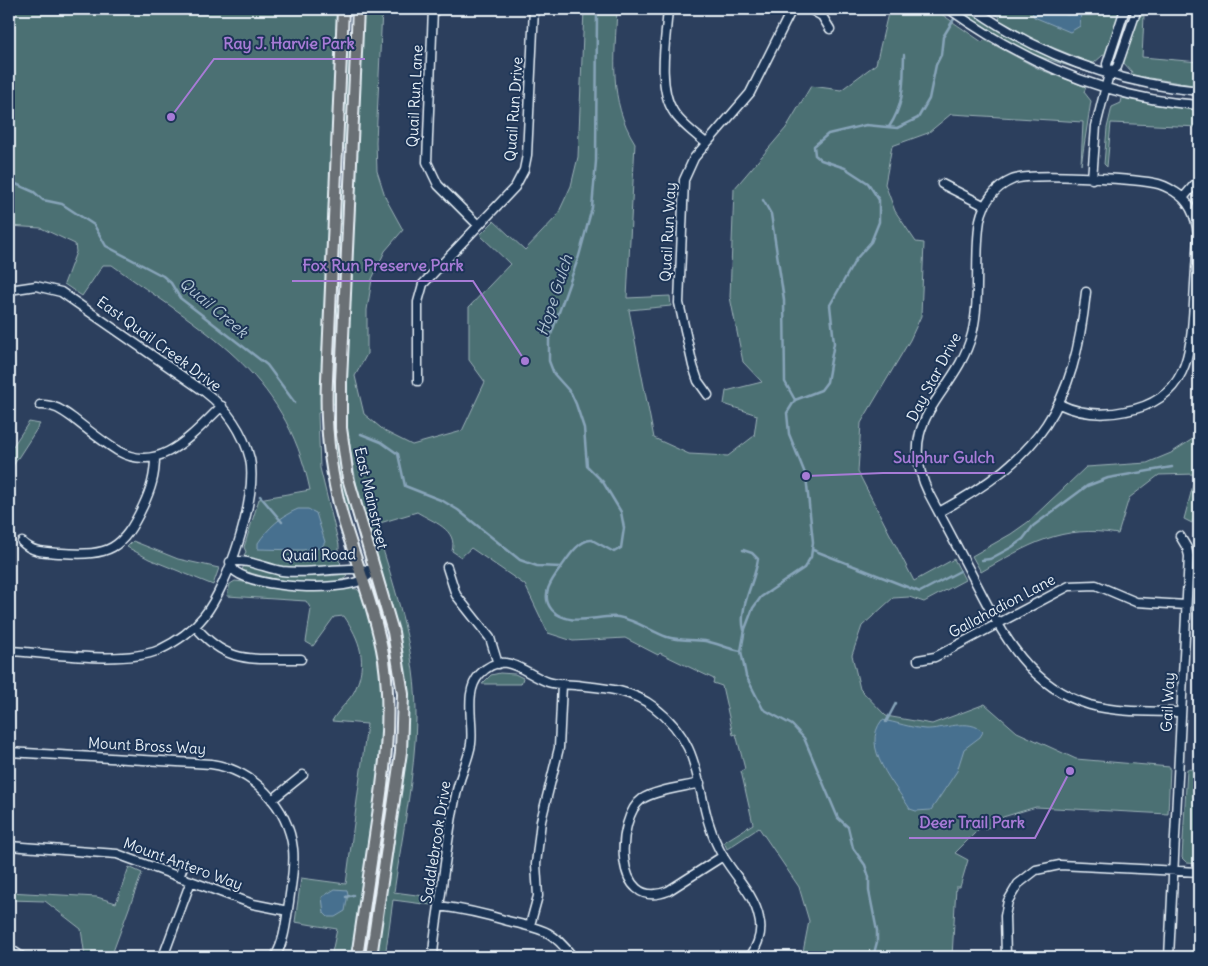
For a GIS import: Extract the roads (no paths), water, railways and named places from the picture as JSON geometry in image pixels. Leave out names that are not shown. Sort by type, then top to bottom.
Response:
[{"type":"main road","name":"East Mainstreet","points":[[343,9],[326,402],[334,481],[373,614],[384,659],[389,725],[357,957]]},
{"type":"main road","name":"East Mainstreet","points":[[358,9],[340,409],[350,484],[396,644],[400,669],[403,715],[399,773],[371,957]]},
{"type":"street","name":"Quail Run Lane","points":[[433,9],[427,162],[438,184],[478,225]]},
{"type":"street","name":"Quail Run Drive","points":[[418,381],[417,309],[420,289],[430,274],[515,187],[526,163],[534,9]]},
{"type":"street","points":[[668,9],[664,80],[666,97],[677,117],[706,143]]},
{"type":"street","name":"Quail Run Way","points":[[708,395],[698,381],[690,358],[678,293],[684,180],[691,160],[750,93],[792,9]]},
{"type":"street","points":[[810,9],[822,16],[830,30]]},
{"type":"street","points":[[949,9],[1004,46],[1046,66],[1105,88],[1168,102],[1199,105]]},
{"type":"street","points":[[1092,179],[1096,126],[1109,74],[1107,64],[1125,9]]},
{"type":"street","points":[[1109,74],[1117,67],[1136,9]]},
{"type":"street","points":[[976,10],[1035,46],[1063,58],[1109,74],[1154,85],[1199,91]]},
{"type":"street","name":"Day Star Drive","points":[[1181,712],[1100,707],[1065,695],[1028,667],[1015,652],[997,624],[922,477],[918,456],[919,439],[926,415],[963,357],[972,334],[979,224],[985,206],[997,190],[1018,178],[1036,176],[1154,183],[1169,188],[1183,198]]},
{"type":"street","points":[[942,184],[985,206]]},
{"type":"street","points":[[1059,404],[1073,410],[1092,413],[1134,410],[1164,394],[1182,373],[1192,342],[1198,234],[1193,213],[1183,198],[1194,186]]},
{"type":"street","name":"East Quail Creek Drive","points":[[9,290],[36,286],[61,292],[197,386],[222,406],[232,418],[250,459],[252,473],[249,505],[230,562],[217,596],[195,626],[167,646],[134,657],[9,651]]},
{"type":"street","points":[[939,512],[981,489],[1010,466],[1033,442],[1059,404],[1077,354],[1086,292]]},
{"type":"street","points":[[40,405],[56,407],[123,453],[139,458],[155,457],[180,446],[222,406]]},
{"type":"street","points":[[22,542],[36,551],[82,554],[96,553],[115,546],[129,532],[145,500],[154,477],[155,457]]},
{"type":"street","name":"Gail Way","points":[[1169,957],[1189,556],[1180,536]]},
{"type":"street","name":"Quail Road","points":[[240,560],[268,568],[295,572],[322,572],[358,568],[374,571],[362,580],[324,587],[276,584],[235,571],[230,562],[240,560]]},
{"type":"street","points":[[447,567],[456,595],[490,638],[498,664],[516,664],[538,678],[562,684],[616,690],[650,704],[681,733],[693,756],[710,827],[723,856],[751,899],[760,918],[759,940],[750,957]]},
{"type":"street","name":"Gallahadion Lane","points":[[918,660],[935,657],[1060,589],[1075,585],[1096,585],[1136,602],[1186,605]]},
{"type":"street","points":[[195,626],[213,645],[228,654],[301,660]]},
{"type":"street","name":"Saddlebrook Drive","points":[[432,957],[456,794],[471,745],[471,690],[479,675],[498,664]]},
{"type":"street","points":[[530,925],[538,896],[536,864],[541,821],[560,748],[562,684]]},
{"type":"street","name":"Mount Bross Way","points":[[9,752],[216,764],[248,778],[272,800],[287,825],[293,849],[288,911],[283,940],[275,957]]},
{"type":"street","points":[[272,800],[303,775]]},
{"type":"street","points":[[700,783],[647,797],[636,804],[629,820],[623,856],[624,869],[630,881],[638,888],[646,892],[659,894],[668,891],[723,856]]},
{"type":"street","name":"Mount Antero Way","points":[[9,846],[112,853],[253,904],[288,911]]},
{"type":"street","points":[[179,877],[184,864]]},
{"type":"street","points":[[1006,957],[1007,906],[1015,888],[1032,872],[1045,867],[1060,865],[1199,872]]},
{"type":"street","points":[[163,957],[191,881]]},
{"type":"street","points":[[439,906],[480,912],[530,925],[551,935],[573,957]]},
{"type":"street","points":[[9,948],[22,957]]},
{"type":"water","points":[[1031,9],[1053,9],[1067,15],[1081,12],[1080,26],[1070,32],[1034,17]]},
{"type":"water","points":[[298,509],[308,509],[316,513],[325,542],[321,548],[302,550],[258,549],[258,543],[271,527],[286,515]]},
{"type":"water","points":[[882,720],[925,729],[971,725],[983,732],[980,737],[964,749],[957,771],[931,810],[916,811],[910,809],[882,766],[875,742],[876,731]]},
{"type":"water","points":[[335,889],[347,890],[345,911],[335,917],[328,917],[324,913],[322,897]]},
{"type":"waterway","name":"Hope Gulch","points":[[597,9],[596,161],[592,208],[579,256],[549,340],[549,361],[554,374],[571,393],[576,404],[584,428],[587,466],[603,482],[621,512],[624,528],[621,548],[614,552],[592,540],[579,545],[551,581],[547,593],[548,604],[559,615],[575,620],[618,617],[671,638],[705,641],[741,651]]},
{"type":"waterway","points":[[873,957],[877,942],[877,931],[869,891],[869,877],[865,865],[853,848],[848,827],[838,818],[804,738],[792,725],[763,709],[746,676],[741,651],[745,629],[753,608],[761,597],[804,568],[811,557],[813,542],[806,476],[789,434],[787,413],[795,400],[821,390],[827,382],[834,343],[830,305],[856,259],[871,242],[879,222],[879,200],[868,183],[845,168],[821,160],[815,155],[814,146],[828,134],[866,125],[897,128],[918,118],[929,99],[936,65],[941,55],[943,37],[960,9]]},
{"type":"waterway","points":[[889,127],[901,101],[904,55]]},
{"type":"waterway","name":"Quail Creek","points":[[9,181],[34,192],[43,200],[62,204],[94,225],[106,246],[163,276],[171,283],[180,298],[267,365],[295,403]]},
{"type":"waterway","points":[[763,200],[771,214],[784,300],[785,382],[795,400]]},
{"type":"waterway","name":"Quail Creek","points":[[361,434],[381,442],[398,454],[405,486],[443,501],[458,510],[520,560],[537,566],[561,567]]},
{"type":"waterway","points":[[982,560],[990,559],[1012,547],[1023,539],[1033,526],[1087,486],[1108,478],[1172,467]]},
{"type":"waterway","points":[[260,496],[282,522]]},
{"type":"waterway","points":[[743,550],[752,553],[758,559],[743,613],[744,630]]},
{"type":"waterway","points":[[813,550],[920,592],[960,571]]},
{"type":"waterway","points":[[886,722],[896,703]]},
{"type":"waterway","points":[[346,897],[353,895]]},
{"type":"place","name":"Ray J. Harvie Park","points":[[171,117]]},
{"type":"place","name":"Fox Run Preserve Park","points":[[525,361]]},
{"type":"place","name":"Sulphur Gulch","points":[[806,476]]},
{"type":"place","name":"Deer Trail Park","points":[[1070,771]]}]
